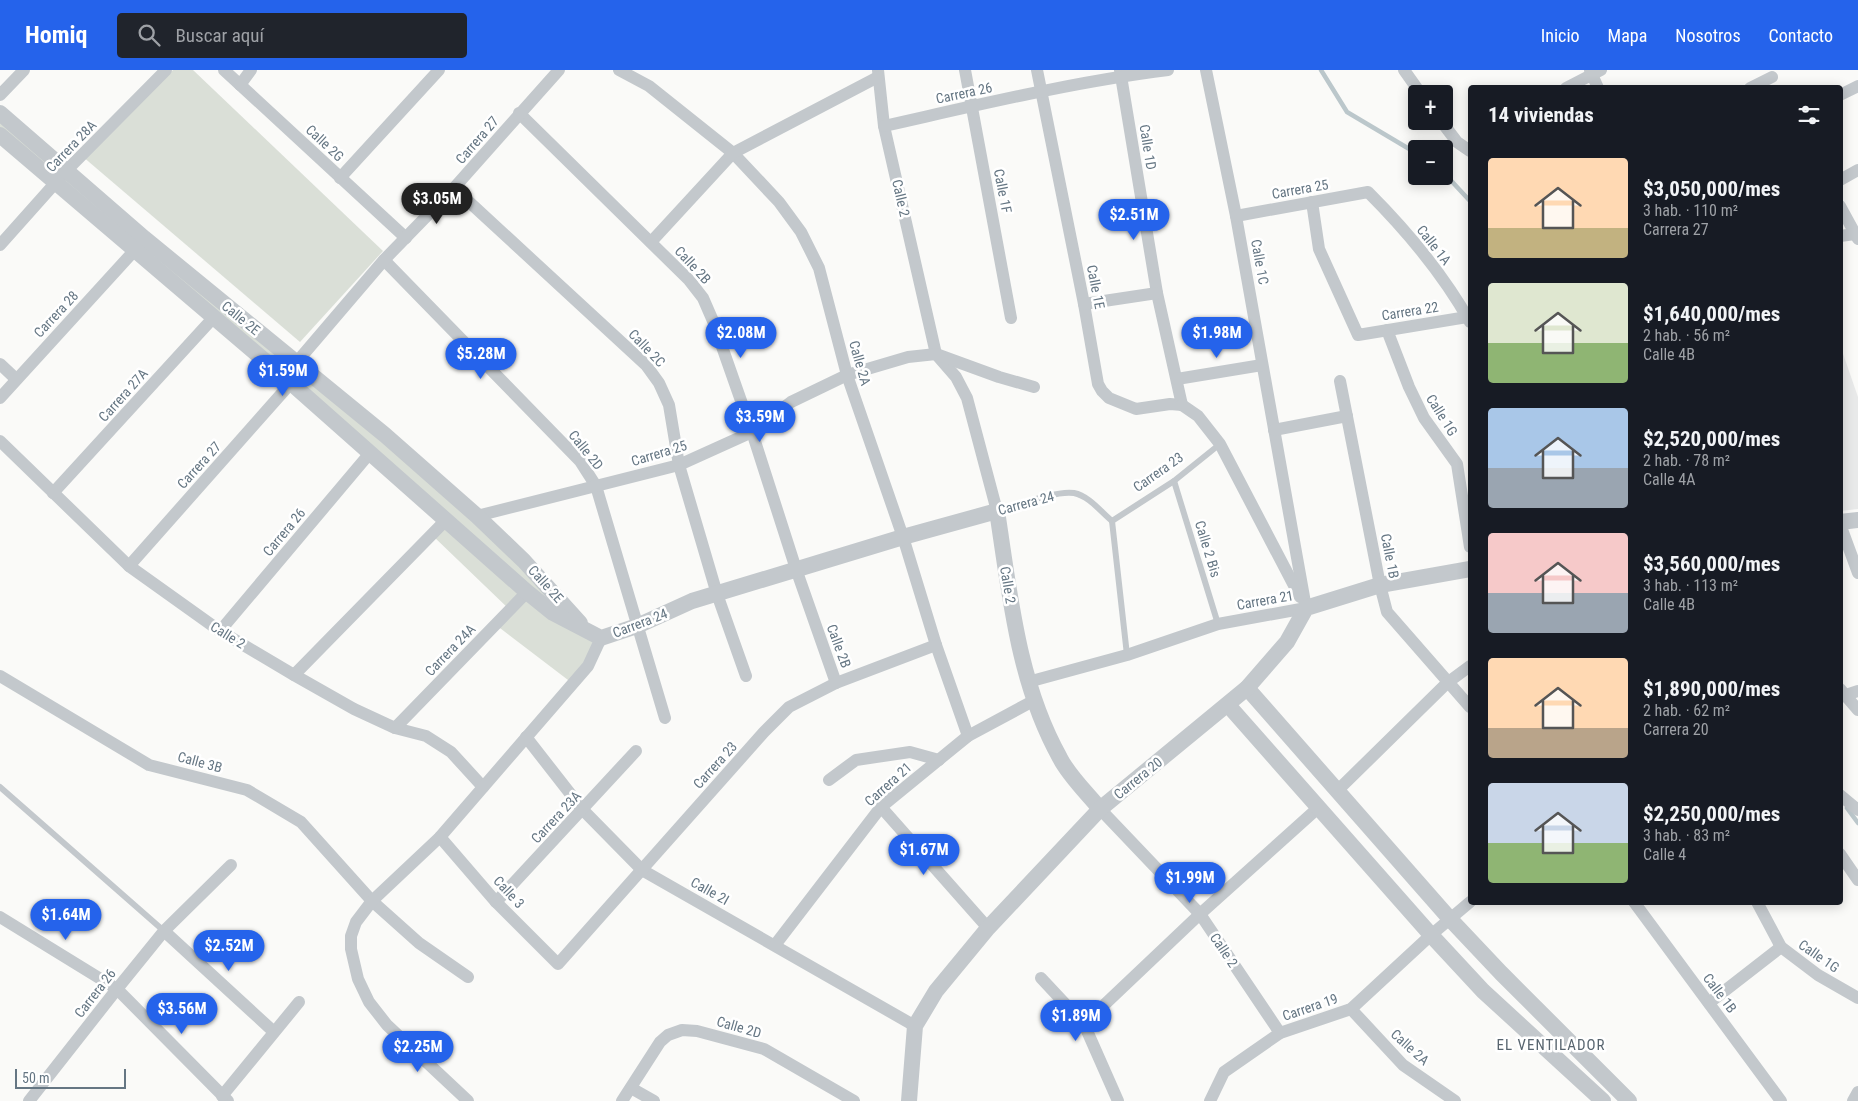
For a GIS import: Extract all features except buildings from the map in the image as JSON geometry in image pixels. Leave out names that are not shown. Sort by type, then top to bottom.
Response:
[{"type":"street","points":[[0,95],[24,70]]},
{"type":"street","name":"Carrera 28A","points":[[0,245],[61,177],[166,70]]},
{"type":"street","name":"Calle 2G","points":[[224,70],[406,238]]},
{"type":"street","points":[[240,85],[251,70]]},
{"type":"street","points":[[340,178],[438,70]]},
{"type":"street","name":"Carrera 27","points":[[296,363],[384,260],[454,188],[559,70]]},
{"type":"street","name":"Calle 2A","points":[[619,70],[648,86],[734,153],[779,202],[801,232],[819,268],[847,376],[903,537],[936,645],[968,736]]},
{"type":"street","name":"Calle 1F","points":[[964,70],[1011,318]]},
{"type":"street","name":"Calle 1E","points":[[1037,70],[1084,304],[1098,384],[1109,398],[1136,409],[1170,404],[1182,405]]},
{"type":"street","name":"Carrera 26","points":[[884,126],[1121,73],[1168,70]]},
{"type":"street","name":"Calle 1C","points":[[1206,70],[1236,216],[1306,608]]},
{"type":"street","points":[[1404,70],[1415,85]]},
{"type":"street","points":[[1571,85],[1595,72],[1597,85]]},
{"type":"street","name":"Calle 1D","points":[[1121,73],[1157,293],[1182,405]]},
{"type":"street","points":[[651,242],[734,153],[878,74]]},
{"type":"street","name":"Calle 2","points":[[878,74],[884,126],[936,354],[956,377],[967,398],[997,511],[1015,626],[1033,700],[1060,760],[1100,809],[1200,914],[1280,1033]]},
{"type":"street","points":[[1757,85],[1773,78]]},
{"type":"street","points":[[1843,94],[1858,86]]},
{"type":"street","name":"Calle 2E","points":[[0,113],[134,251],[214,317],[526,592],[553,613],[601,638]]},
{"type":"street","name":"Calle 2B","points":[[520,114],[689,280],[703,298],[713,320],[752,432],[796,569],[836,684]]},
{"type":"street","points":[[1448,130],[1457,142],[1468,150]]},
{"type":"street","name":"Calle 2E","points":[[0,135],[144,238],[385,435],[477,516],[524,561],[586,631]]},
{"type":"street","points":[[1457,142],[1468,136]]},
{"type":"street","points":[[1843,178],[1858,170]]},
{"type":"street","name":"Calle 2C","points":[[454,188],[646,365],[659,383],[669,405],[678,465],[717,594],[746,676]]},
{"type":"street","name":"Carrera 25","points":[[1236,216],[1368,192]]},
{"type":"street","name":"Calle 1A","points":[[1368,192],[1428,259],[1468,318]]},
{"type":"street","name":"Carrera 22","points":[[1312,202],[1319,249],[1358,335],[1468,319]]},
{"type":"street","points":[[1843,211],[1857,236],[1843,236]]},
{"type":"street","name":"Carrera 28","points":[[0,398],[134,251]]},
{"type":"street","name":"Calle 2D","points":[[384,260],[580,461],[596,486],[665,718]]},
{"type":"street","points":[[1084,304],[1157,293]]},
{"type":"street","name":"Carrera 27A","points":[[53,493],[214,317]]},
{"type":"street","name":"Calle 1G","points":[[1387,330],[1409,388],[1424,418],[1457,464],[1468,534]]},
{"type":"street","name":"Carrera 25","points":[[477,516],[678,465],[752,432],[791,402],[847,376],[908,357],[936,354],[998,378],[1034,387]]},
{"type":"street","points":[[0,364],[16,379]]},
{"type":"street","points":[[1177,379],[1262,365]]},
{"type":"street","name":"Calle 1B","points":[[1340,381],[1387,612],[1468,706]]},
{"type":"street","name":"Carrera 27","points":[[129,566],[291,384]]},
{"type":"street","points":[[1182,405],[1198,416],[1220,444],[1306,608],[1380,585],[1468,569]]},
{"type":"street","points":[[1274,430],[1346,416]]},
{"type":"street","name":"Calle 2","points":[[0,441],[129,566],[220,631],[294,675],[354,709],[395,728],[426,736],[451,752],[483,787]]},
{"type":"street","name":"Carrera 26","points":[[220,631],[370,453]]},
{"type":"street","name":"Carrera 24","points":[[468,1101],[387,1025],[369,1002],[358,979],[351,936],[356,922],[372,901],[440,837],[588,666],[601,638],[637,626],[692,602],[903,537],[997,511]]},
{"type":"street","points":[[294,675],[446,520]]},
{"type":"street","points":[[1843,522],[1858,520]]},
{"type":"street","points":[[1843,531],[1858,573]]},
{"type":"street","name":"Carrera 24A","points":[[395,728],[526,592]]},
{"type":"street","name":"Carrera 21","points":[[1028,682],[1126,655],[1218,624],[1306,608]]},
{"type":"street","name":"Carrera 20","points":[[909,1101],[915,1026],[936,991],[988,928],[1100,809],[1247,688],[1287,642],[1306,608]]},
{"type":"street","name":"Carrera 23","points":[[558,964],[764,732],[789,707],[836,684],[936,645]]},
{"type":"street","points":[[1337,791],[1447,683],[1468,667]]},
{"type":"street","name":"Calle 3B","points":[[0,676],[149,765],[247,790],[301,822],[372,901]]},
{"type":"street","points":[[1247,688],[1450,919],[1501,973],[1629,1101]]},
{"type":"street","points":[[1843,694],[1858,691]]},
{"type":"street","points":[[1843,696],[1858,710]]},
{"type":"street","name":"Carrera 21","points":[[775,945],[881,807],[968,736],[1033,700]]},
{"type":"street","points":[[1228,705],[1431,935],[1483,991],[1603,1101]]},
{"type":"street","name":"Calle 2I","points":[[526,737],[583,810],[642,870],[915,1026]]},
{"type":"street","name":"Carrera 23A","points":[[496,902],[636,751]]},
{"type":"street","points":[[829,780],[856,760],[910,752],[939,760]]},
{"type":"street","points":[[1843,797],[1857,809]]},
{"type":"street","points":[[881,807],[988,928]]},
{"type":"street","points":[[1084,1024],[1200,914],[1318,808]]},
{"type":"street","name":"Calle 3","points":[[440,837],[496,902],[558,964]]},
{"type":"street","points":[[1843,858],[1858,880]]},
{"type":"street","name":"Carrera 26","points":[[29,1101],[164,932],[231,865]]},
{"type":"street","points":[[372,901],[419,943],[468,977]]},
{"type":"street","name":"Carrera 19","points":[[1210,1101],[1224,1072],[1280,1033],[1351,1009],[1468,904]]},
{"type":"street","name":"Calle 1B","points":[[1636,905],[1781,1101]]},
{"type":"street","name":"Calle 1G","points":[[1760,905],[1781,947],[1818,975],[1858,998]]},
{"type":"street","points":[[0,917],[117,989],[225,1098],[274,1032],[300,1002]]},
{"type":"street","points":[[164,932],[274,1032]]},
{"type":"street","points":[[1709,1003],[1781,947]]},
{"type":"street","points":[[1041,978],[1084,1024],[1118,1101]]},
{"type":"street","name":"Calle 2A","points":[[1351,1009],[1404,1065],[1455,1101]]},
{"type":"street","name":"Calle 2D","points":[[631,1088],[660,1042],[668,1035],[682,1030],[697,1030],[764,1050],[854,1101]]},
{"type":"street","points":[[622,1101],[631,1088],[654,1101]]},
{"type":"street","points":[[1853,1101],[1858,1092]]},
{"type":"lane","name":"Carrera 23","points":[[1112,521],[1174,481],[1220,444]]},
{"type":"lane","name":"Calle 2 Bis","points":[[1174,481],[1218,624]]},
{"type":"lane","name":"Carrera 24","points":[[997,511],[1059,494],[1075,493],[1086,498],[1112,521]]},
{"type":"lane","points":[[1112,521],[1126,655]]},
{"type":"lane","points":[[0,787],[164,932]]},
{"type":"shaded area","points":[[173,70],[193,70],[383,251],[300,342],[82,156]]},
{"type":"shaded area","points":[[0,114],[382,435],[600,638],[572,683],[496,625],[510,610],[433,536],[449,518],[0,134]]},
{"type":"shaded area","points":[[1843,354],[1858,397],[1858,509],[1843,511]]},
{"type":"waterway","points":[[1321,70],[1347,112],[1408,148]]},
{"type":"waterway","points":[[1453,183],[1468,199]]},
{"type":"waterway","points":[[1847,808],[1858,823]]},
{"type":"district","name":"EL VENTILADOR","points":[[1551,1045]]}]
